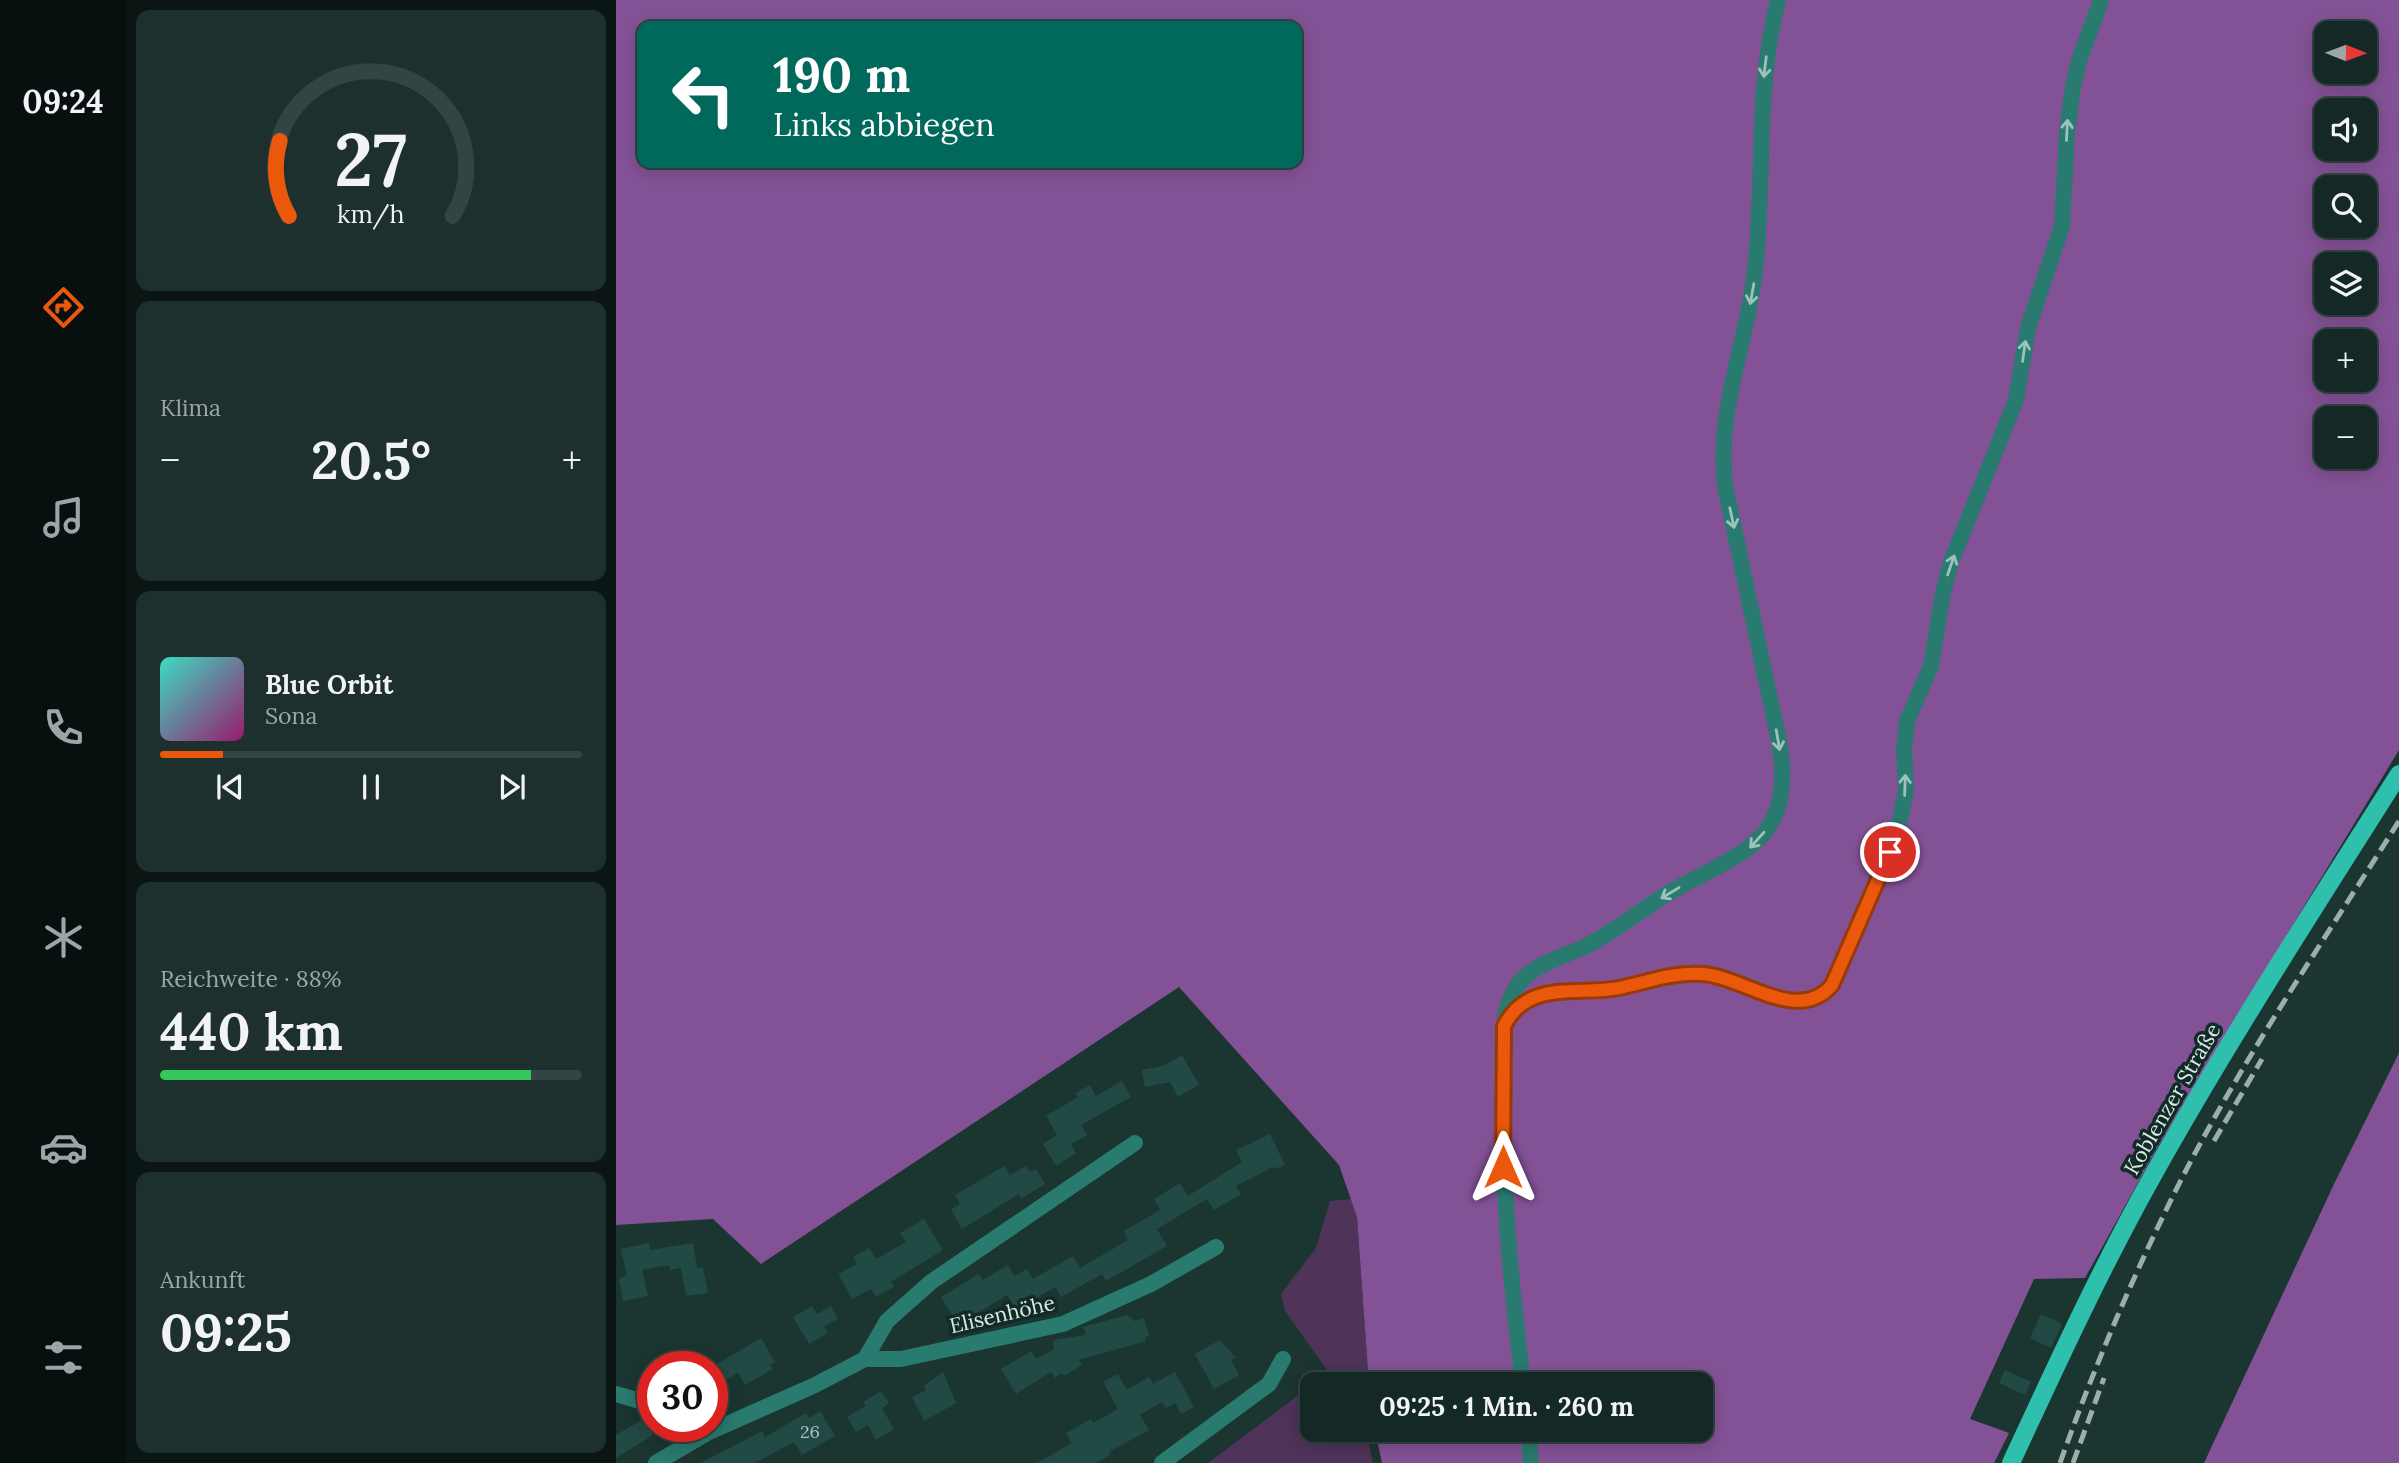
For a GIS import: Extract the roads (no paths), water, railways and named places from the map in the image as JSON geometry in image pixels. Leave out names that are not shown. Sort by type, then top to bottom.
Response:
[{"type":"main road","name":"Koblenzer Straße","points":[[2011,1463],[2083,1308],[2152,1177],[2249,1012],[2399,774]]},
{"type":"street","points":[[1521,1372],[1503,1191],[1504,1026],[1513,992],[1529,974],[1598,939],[1671,891],[1730,862],[1752,847],[1776,811],[1782,776],[1780,746],[1726,491],[1722,454],[1729,393],[1753,288],[1762,89],[1778,0]]},
{"type":"street","points":[[1504,1026],[1511,1012],[1522,1003],[1552,992],[1617,988],[1673,975],[1718,976],[1775,997],[1800,1002],[1818,998],[1832,985],[1898,834],[1906,791],[1904,749],[1907,721],[1931,666],[1951,562],[2016,400],[2030,320],[2062,226],[2067,133],[2078,61],[2101,0]]},
{"type":"street","points":[[865,1359],[887,1321],[931,1282],[1135,1143]]},
{"type":"street","name":"Elisenhöhe","points":[[728,1419],[813,1386],[865,1359],[901,1359],[1063,1324],[1151,1284],[1216,1247]]},
{"type":"street","points":[[1162,1463],[1269,1384],[1283,1359]]},
{"type":"street","points":[[616,1395],[637,1401]]},
{"type":"street","name":"Elisenhöhe","points":[[656,1463],[685,1442]]},
{"type":"street","points":[[1529,1442],[1531,1463]]},
{"type":"railway","points":[[2060,1463],[2116,1320],[2181,1180],[2286,998],[2399,821]]},
{"type":"railway","points":[[2214,1141],[2262,1059]]},
{"type":"railway","points":[[2073,1463],[2104,1378]]}]
